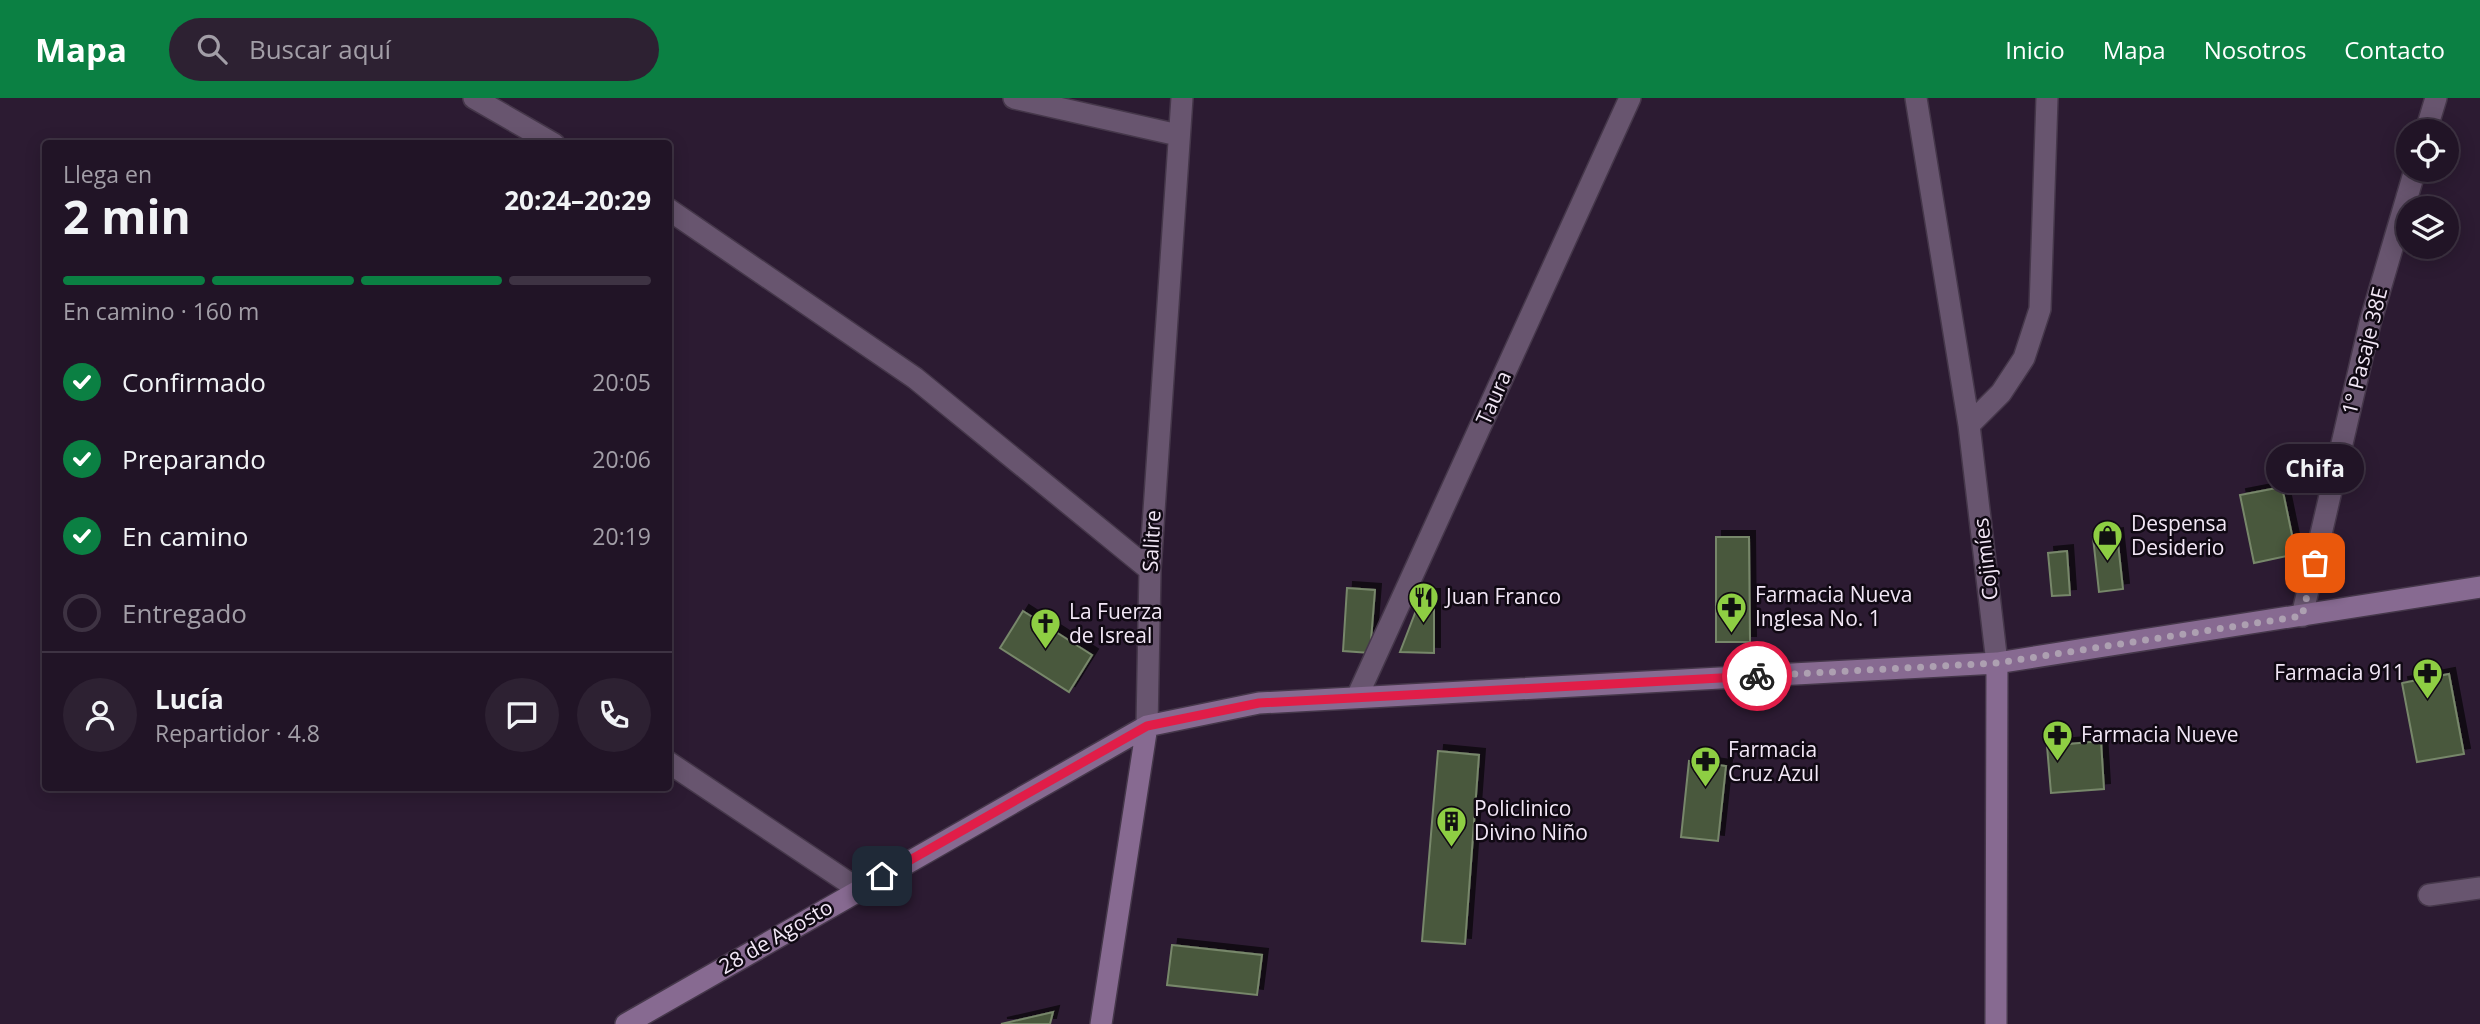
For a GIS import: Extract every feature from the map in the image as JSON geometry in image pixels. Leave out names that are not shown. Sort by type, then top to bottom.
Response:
[{"type":"street","points":[[474,98],[547,140]]},
{"type":"street","points":[[1014,98],[1178,135]]},
{"type":"street","name":"Salitre","points":[[1101,1024],[1147,726],[1150,570],[1182,98]]},
{"type":"street","name":"Taura","points":[[1357,697],[1630,98]]},
{"type":"street","name":"Cojimíes","points":[[1916,98],[1969,425],[1997,663],[1996,1024]]},
{"type":"street","points":[[1969,425],[2001,393],[2024,358],[2040,309],[2046,98]]},
{"type":"street","points":[[2430,119],[2436,98]]},
{"type":"street","name":"1° Pasaje 38E","points":[[2302,616],[2370,323],[2411,182]]},
{"type":"street","points":[[672,212],[915,378],[1150,570]]},
{"type":"street","name":"28 de Agosto","points":[[626,1024],[1147,726],[1259,703],[1997,663],[2480,587]]},
{"type":"street","points":[[672,765],[858,889]]},
{"type":"street","points":[[2429,895],[2480,888]]},
{"type":"building","points":[[2282,487],[2296,554],[2254,563],[2240,495]]},
{"type":"building","name":"Despensa Desiderio","points":[[2117,534],[2123,589],[2099,592],[2093,537]]},
{"type":"building","points":[[1716,537],[1749,537],[1750,642],[1716,642]]},
{"type":"building","points":[[2067,551],[2070,595],[2052,596],[2048,553]]},
{"type":"building","points":[[1347,588],[1375,590],[1370,653],[1343,651]]},
{"type":"building","name":"Juan Franco","points":[[1422,595],[1434,595],[1434,653],[1400,652]]},
{"type":"building","name":"La Fuerza de Isreal","points":[[1023,611],[1092,655],[1069,692],[1000,648]]},
{"type":"building","points":[[2449,674],[2464,754],[2417,762],[2402,683]]},
{"type":"building","points":[[2101,741],[2104,789],[2051,793],[2047,746]]},
{"type":"building","name":"Policlinico Divino Niño","points":[[1438,751],[1479,755],[1465,944],[1422,941]]},
{"type":"building","points":[[1689,761],[1726,766],[1718,841],[1681,837]]},
{"type":"building","points":[[1172,945],[1262,955],[1257,995],[1167,985]]},
{"type":"building","points":[[1053,1012],[1050,1024],[1001,1024]]},
{"type":"way so far","points":[[1757,676],[1997,663],[2302,616],[2315,563]]},
{"type":"place","name":"Despensa Desiderio","points":[[2108,563]]},
{"type":"place","name":"Chifa","points":[[2315,563]]},
{"type":"place","name":"Juan Franco","points":[[1423,624]]},
{"type":"place","name":"Farmacia Nueva Inglesa No. 1","points":[[1732,634]]},
{"type":"place","name":"La Fuerza de Isreal","points":[[1046,651]]},
{"type":"place","name":"Farmacia 911","points":[[2428,700]]},
{"type":"place","name":"Farmacia Nueve","points":[[2058,762]]},
{"type":"place","name":"Farmacia Cruz Azul","points":[[1705,789]]},
{"type":"place","name":"Policlinico Divino Niño","points":[[1451,848]]},
{"type":"route","points":[[882,876],[1147,726],[1259,703],[1757,676]]}]
